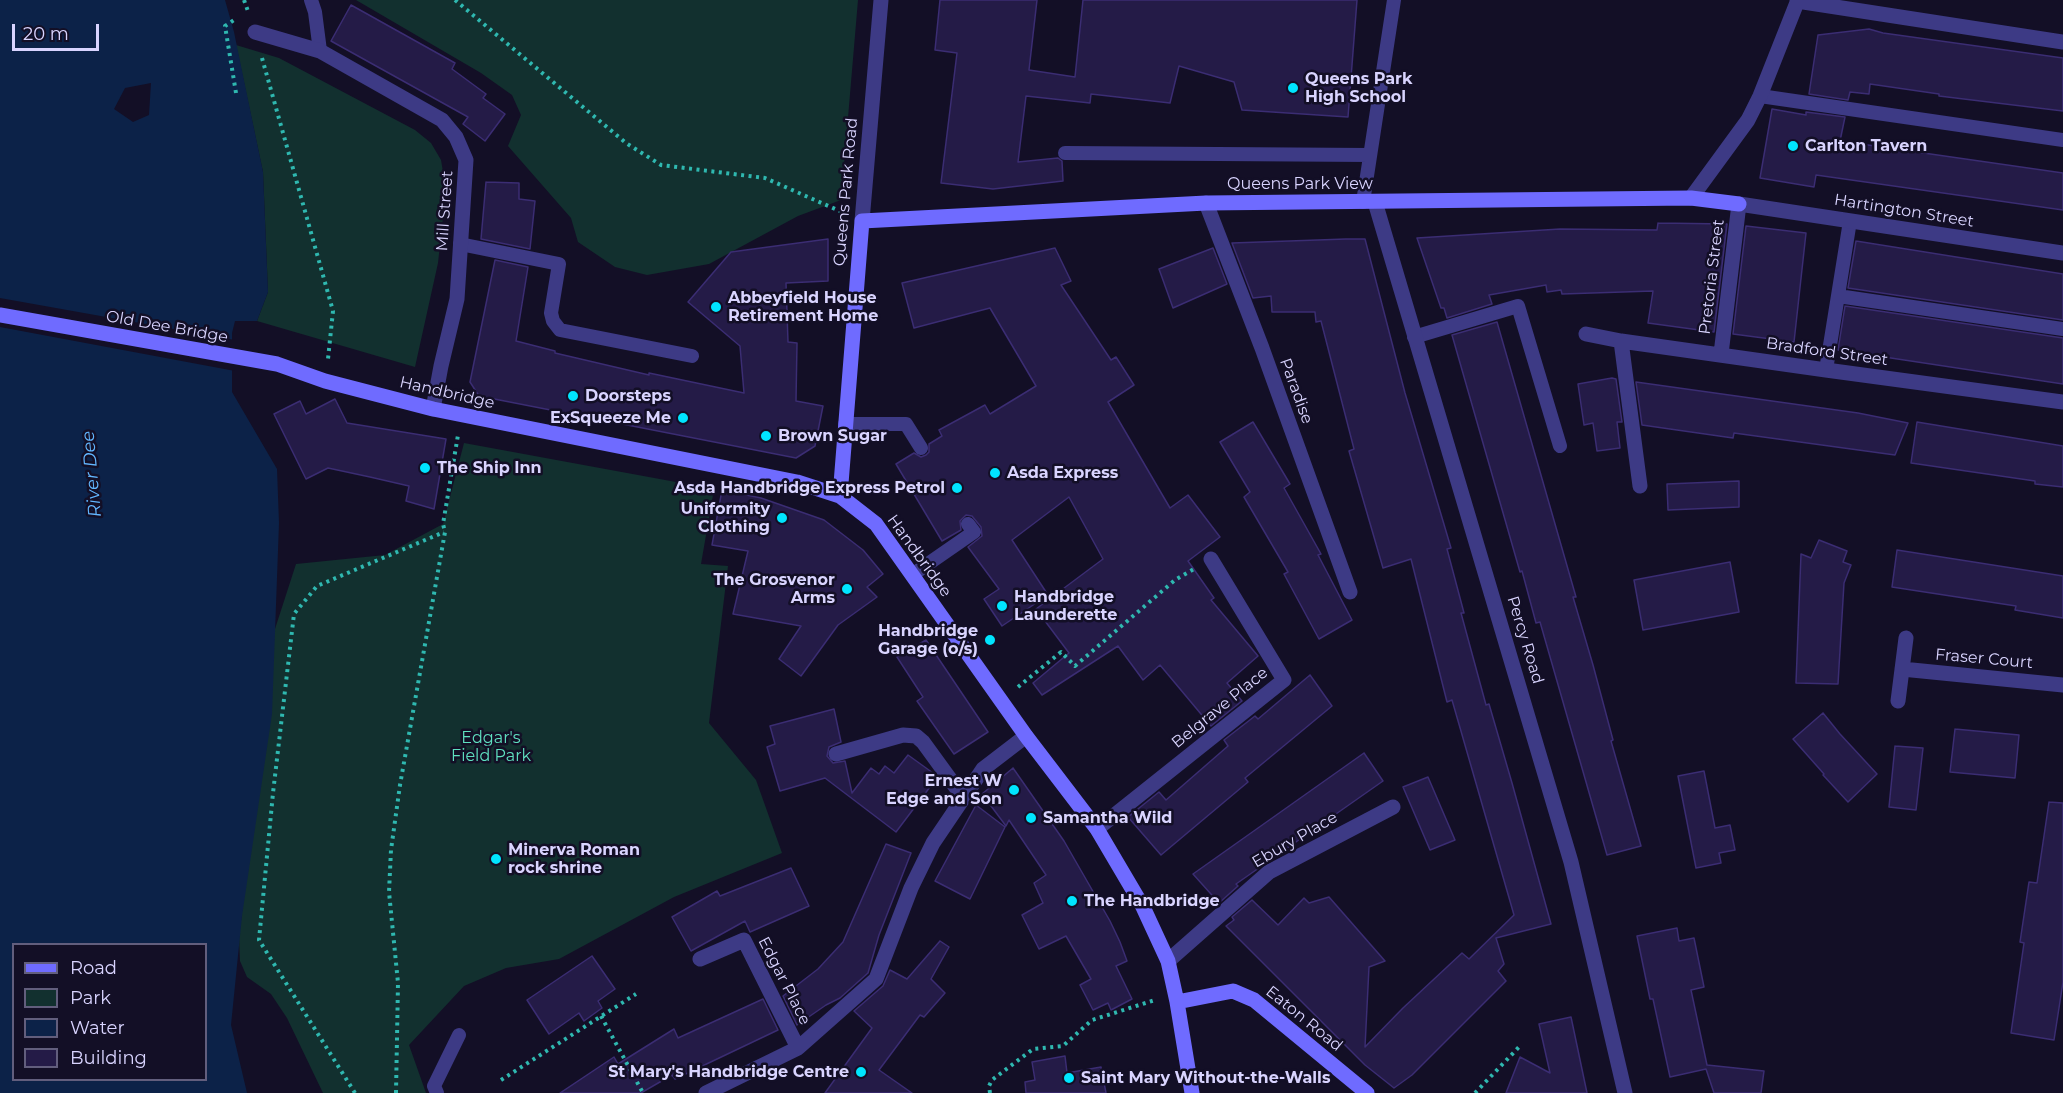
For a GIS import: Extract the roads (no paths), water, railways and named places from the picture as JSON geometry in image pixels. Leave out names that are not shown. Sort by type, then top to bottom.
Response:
[{"type":"street","name":"Queens Park Road","points":[[840,496],[881,0]]},
{"type":"street","points":[[1691,198],[1748,120],[1760,96],[1797,1],[2063,42]]},
{"type":"street","name":"Mill Street","points":[[255,32],[320,51],[442,120],[456,137],[466,160],[457,299],[441,366],[434,410]]},
{"type":"street","name":"Queens Park View","points":[[862,220],[1206,203],[1691,198],[1739,204]]},
{"type":"street","name":"Percy Road","points":[[1369,202],[1414,337],[1571,862],[1625,1093]]},
{"type":"street","name":"Paradise","points":[[1206,203],[1262,348],[1350,592]]},
{"type":"street","name":"Hartington Street","points":[[1739,204],[2063,253]]},
{"type":"street","name":"Pretoria Street","points":[[1721,354],[1739,204]]},
{"type":"street","name":"Old Dee Bridge","points":[[0,315],[292,369],[325,381]]},
{"type":"street","name":"Bradford Street","points":[[1586,334],[1621,341],[2063,402]]},
{"type":"street","points":[[1621,341],[1640,486]]},
{"type":"street","name":"Handbridge","points":[[325,381],[462,416],[797,482],[840,496],[876,524],[1026,736],[1097,829],[1143,907],[1168,961],[1192,1093]]},
{"type":"street","name":"Belgrave Place","points":[[1097,829],[1284,680],[1211,559]]},
{"type":"street","points":[[1898,701],[1906,638]]},
{"type":"street","name":"Fraser Court","points":[[1902,669],[2063,684]]},
{"type":"street","points":[[836,754],[903,735],[916,736],[923,742],[963,797]]},
{"type":"street","points":[[706,1093],[798,1048],[876,979],[910,888],[933,843],[983,769],[1026,736]]},
{"type":"street","name":"Ebury Place","points":[[1168,961],[1269,872],[1393,807]]},
{"type":"street","name":"Edgar Place","points":[[699,959],[744,940],[798,1048]]},
{"type":"street","name":"Eaton Road","points":[[1176,998],[1233,991],[1254,1000],[1367,1093]]},
{"type":"lane","points":[[311,0],[315,12],[320,51]]},
{"type":"lane","points":[[1369,202],[1370,155],[1394,0]]},
{"type":"lane","points":[[1760,96],[2063,140]]},
{"type":"lane","points":[[1065,153],[1370,155]]},
{"type":"lane","points":[[1826,370],[1850,221]]},
{"type":"lane","points":[[460,244],[559,264],[551,313],[553,321],[560,330],[693,356]]},
{"type":"lane","points":[[1838,296],[2063,329]]},
{"type":"lane","points":[[1414,337],[1518,306],[1560,446]]},
{"type":"lane","points":[[845,424],[906,424],[921,448]]},
{"type":"lane","points":[[912,575],[974,532],[968,524]]},
{"type":"lane","points":[[437,1093],[434,1086],[459,1035]]},
{"type":"water","name":"River Dee","points":[[0,0],[225,0],[234,32],[263,172],[268,292],[257,321],[235,321],[232,333],[232,392],[277,469],[279,523],[272,714],[242,916],[231,1025],[247,1093],[0,1093]],"holes":[[[151,83],[149,115],[133,122],[114,109],[125,88]]]},
{"type":"place","name":"Queens Park High School","points":[[1293,88]]},
{"type":"place","name":"Carlton Tavern","points":[[1793,146]]},
{"type":"place","name":"Abbeyfield House Retirement Home","points":[[716,307]]},
{"type":"place","name":"Doorsteps","points":[[573,396]]},
{"type":"place","name":"ExSqueeze Me","points":[[683,418]]},
{"type":"place","name":"Brown Sugar","points":[[766,436]]},
{"type":"place","name":"The Ship Inn","points":[[425,468]]},
{"type":"place","name":"Asda Express","points":[[995,473]]},
{"type":"place","name":"Asda Handbridge Express Petrol","points":[[957,488]]},
{"type":"place","name":"Uniformity Clothing","points":[[782,518]]},
{"type":"place","name":"The Grosvenor Arms","points":[[847,589]]},
{"type":"place","name":"Handbridge Launderette","points":[[1002,606]]},
{"type":"place","name":"Handbridge Garage (o/s)","points":[[990,640]]},
{"type":"place","name":"Ernest W Edge and Son","points":[[1014,790]]},
{"type":"place","name":"Samantha Wild","points":[[1031,818]]},
{"type":"place","name":"Minerva Roman rock shrine","points":[[496,859]]},
{"type":"place","name":"The Handbridge","points":[[1072,901]]},
{"type":"place","name":"St Mary's Handbridge Centre","points":[[861,1072]]},
{"type":"place","name":"Saint Mary Without-the-Walls","points":[[1069,1078]]},
{"type":"park label","name":"Edgar's Field Park","points":[[491,747]]}]
